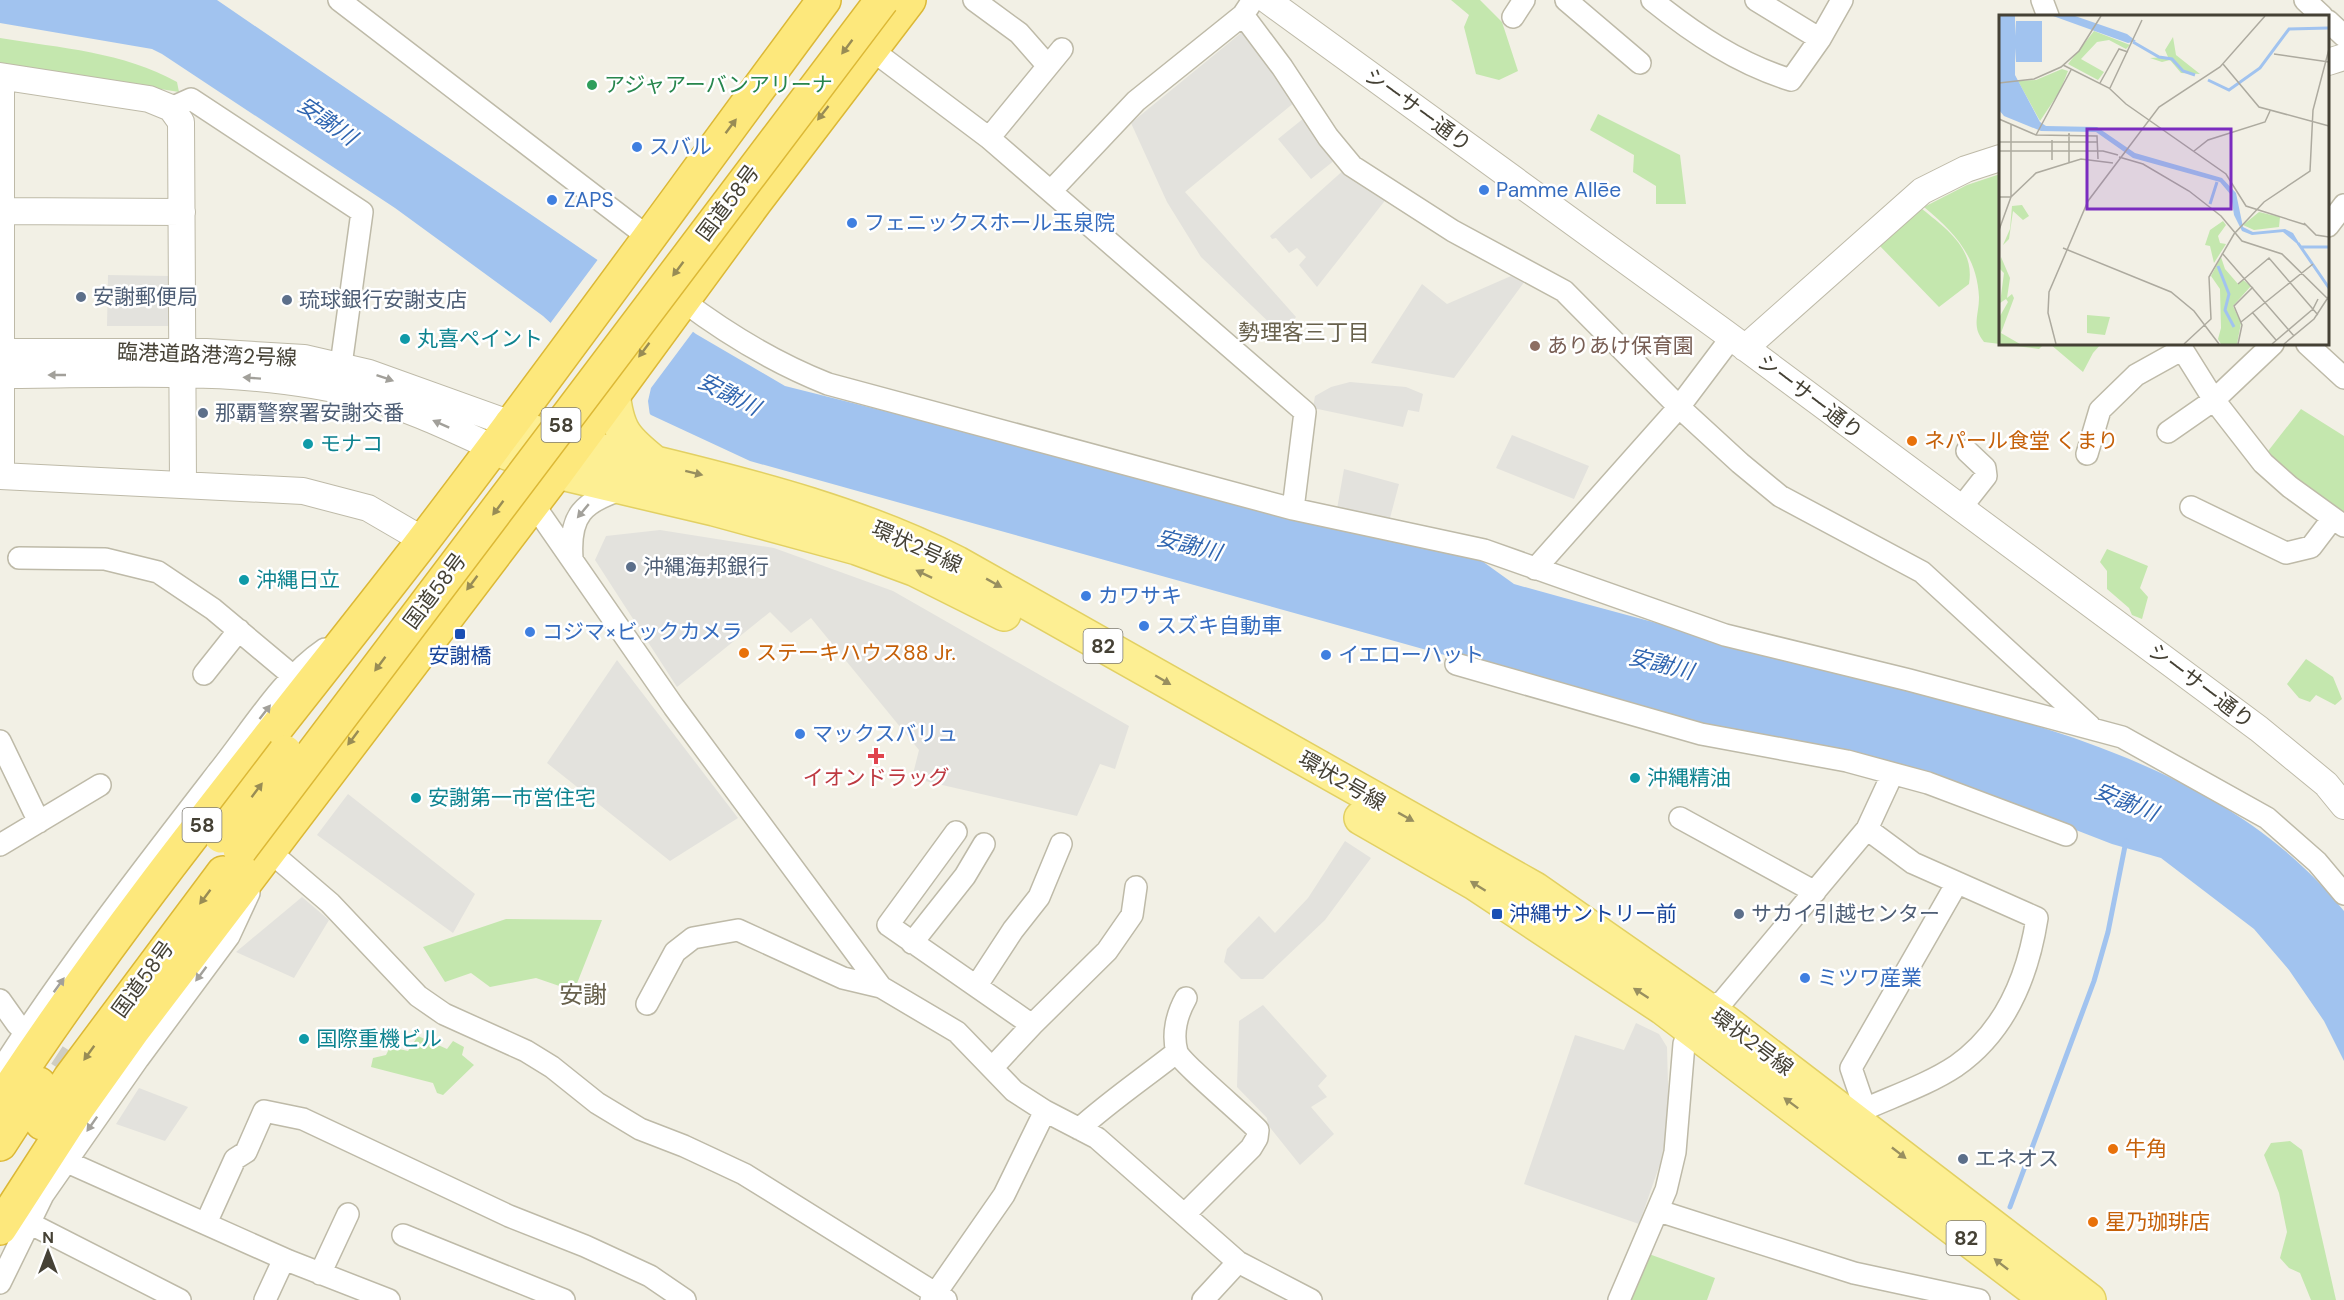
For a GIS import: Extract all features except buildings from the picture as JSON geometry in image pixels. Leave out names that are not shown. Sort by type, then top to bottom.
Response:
[{"type":"highway","name":"58","points":[[0,1103],[60,1015],[260,747],[355,628],[502,436],[824,0]]},
{"type":"highway","name":"国道58号","points":[[0,1144],[56,1059],[246,851],[854,0]]},
{"type":"highway","name":"国道58号","points":[[0,1190],[70,1078],[246,851],[882,0]]},
{"type":"highway","name":"58","points":[[14,1225],[84,1100],[246,851],[533,503],[614,391],[909,0]]},
{"type":"main road","points":[[614,391],[621,430],[632,445],[655,463]]},
{"type":"main road","name":"環状2号線","points":[[502,436],[566,459],[626,488],[857,548],[914,569],[984,603],[1476,884],[1698,1017],[1852,1122],[2062,1295]]},
{"type":"main road","name":"環状2号線","points":[[566,459],[655,463],[847,516],[921,544],[1535,889],[1698,1017]]},
{"type":"street","points":[[339,0],[648,237]]},
{"type":"street","points":[[974,0],[1019,33],[1048,66]]},
{"type":"street","name":"シーサー通り","points":[[1267,0],[1738,343],[2259,729],[2326,784],[2344,806]]},
{"type":"street","points":[[1566,0],[1640,63]]},
{"type":"street","points":[[1652,0],[1684,26],[1717,46],[1762,71],[1791,80],[1820,39],[1842,0]]},
{"type":"street","points":[[1756,0],[1820,39]]},
{"type":"street","points":[[2042,0],[2048,15]]},
{"type":"street","points":[[2305,0],[2321,15]]},
{"type":"street","points":[[1051,191],[1136,101],[1248,8],[1282,67],[1328,137],[1352,166],[1453,231],[1564,291],[1679,407],[1780,496],[1923,572],[2090,726]]},
{"type":"street","points":[[2329,22],[2344,36]]},
{"type":"street","points":[[989,138],[1062,49]]},
{"type":"street","points":[[872,50],[989,138],[1305,412],[1293,509]]},
{"type":"street","points":[[2329,62],[2344,57]]},
{"type":"street","points":[[183,484],[183,134],[181,122],[171,108],[149,99],[0,76],[1,476],[183,484],[320,494],[368,508],[423,540]]},
{"type":"street","points":[[171,108],[191,99],[362,212],[341,365]]},
{"type":"street","points":[[1535,569],[1738,343],[1922,191],[1966,169],[1999,159]]},
{"type":"street","points":[[2329,225],[2344,205]]},
{"type":"street","points":[[1,211],[182,212]]},
{"type":"street","points":[[678,306],[782,364],[828,384],[1293,509],[1484,550],[1725,635],[2090,726],[2122,737],[2267,819],[2317,862],[2344,894]]},
{"type":"street","points":[[2168,432],[2214,400],[2272,345]]},
{"type":"street","points":[[2308,345],[2344,378]]},
{"type":"street","points":[[2086,454],[2100,410],[2136,375],[2180,346],[2214,400],[2263,463],[2339,522],[2311,547],[2286,553],[2191,507]]},
{"type":"street","name":"臨港道路港湾2号線","points":[[1,363],[183,364],[267,354],[341,365],[395,382],[502,436]]},
{"type":"street","name":"臨港道路港湾2号線","points":[[183,364],[340,390],[502,436]]},
{"type":"street","points":[[502,436],[533,503],[674,708],[880,987]]},
{"type":"street","points":[[1960,509],[1986,476],[1985,468],[1967,451]]},
{"type":"street","points":[[573,558],[572,530],[582,511],[600,497],[626,488]]},
{"type":"street","points":[[19,558],[105,559],[158,572],[213,609],[292,676]]},
{"type":"street","points":[[0,1071],[183,818],[292,676],[318,653],[355,628]]},
{"type":"street","points":[[204,674],[239,630]]},
{"type":"street","points":[[1456,664],[1701,734],[1836,759],[1928,783],[2066,835]]},
{"type":"street","points":[[0,741],[39,822]]},
{"type":"street","points":[[1618,1300],[1659,1211],[1675,1152],[1684,1044],[1698,1017],[1723,1001],[1867,829],[1892,775]]},
{"type":"street","points":[[0,844],[100,785]]},
{"type":"street","points":[[1680,818],[1815,892]]},
{"type":"street","points":[[1867,829],[1913,863],[2037,918],[2021,985],[1995,1031],[1955,1066],[1852,1122],[1851,1068],[1957,883]]},
{"type":"street","points":[[956,832],[888,925],[1032,1025]]},
{"type":"street","points":[[912,943],[965,876],[984,844]]},
{"type":"street","points":[[977,985],[1039,897],[1061,844]]},
{"type":"street","points":[[0,1283],[14,1225],[65,1161],[111,1090],[229,936],[247,902],[246,851]]},
{"type":"street","points":[[246,851],[330,903],[417,996],[444,1014],[526,1051],[552,1067],[597,1102],[640,1129],[684,1146],[744,1174],[937,1297],[1004,1194],[1045,1111]]},
{"type":"street","points":[[992,1068],[1107,951],[1132,915],[1136,887]]},
{"type":"street","points":[[647,1004],[675,952],[693,938],[738,930],[843,978],[880,987],[957,1032],[1014,1091],[1045,1111],[1097,1138],[1238,1262],[1311,1300]]},
{"type":"street","points":[[1185,1214],[1251,1148],[1257,1138],[1258,1130],[1217,1089],[1182,1062],[1177,1052],[1177,1015],[1186,998]]},
{"type":"street","points":[[0,1000],[28,1035]]},
{"type":"street","points":[[1079,1129],[1112,1099],[1130,1089],[1177,1052]]},
{"type":"street","points":[[206,1223],[235,1159],[246,1152],[264,1110],[303,1119],[509,1216],[585,1246],[650,1276],[685,1300]]},
{"type":"street","points":[[65,1161],[285,1259],[389,1300]]},
{"type":"street","points":[[1659,1211],[1915,1294],[1979,1300]]},
{"type":"street","points":[[320,1274],[348,1214]]},
{"type":"street","points":[[14,1225],[180,1300]]},
{"type":"street","points":[[403,1235],[564,1300]]},
{"type":"street","points":[[265,1300],[285,1259]]},
{"type":"street","points":[[1203,1300],[1238,1262]]},
{"type":"green space","points":[[1451,0],[1480,0],[1502,22],[1518,71],[1499,80],[1476,74],[1464,27],[1469,15]]},
{"type":"green space","points":[[0,38],[91,52],[135,64],[177,82],[179,92],[0,63]]},
{"type":"green space","points":[[1598,114],[1680,155],[1686,204],[1656,204],[1656,186],[1633,172],[1634,155],[1590,130]]},
{"type":"green space","points":[[1999,174],[1999,344],[1984,342],[1978,331],[1979,297],[1974,269],[1969,257],[1945,226],[1924,207],[1967,185]]},
{"type":"green space","points":[[1922,209],[1949,232],[1968,260],[1969,284],[1939,307],[1878,244]]},
{"type":"green space","points":[[2008,345],[2043,345],[2039,349]]},
{"type":"green space","points":[[2051,345],[2100,345],[2083,372]]},
{"type":"green space","points":[[2301,409],[2344,436],[2344,516],[2265,455]]},
{"type":"green space","points":[[2107,549],[2148,566],[2140,588],[2148,597],[2142,619],[2132,615],[2129,608],[2107,589],[2107,571],[2100,562]]},
{"type":"green space","points":[[2306,659],[2333,677],[2342,699],[2335,705],[2316,695],[2310,702],[2299,698],[2287,684]]},
{"type":"green space","points":[[506,919],[602,920],[574,991],[536,978],[490,987],[471,973],[445,982],[423,947]]},
{"type":"green space","points":[[418,1036],[447,1049],[453,1041],[464,1047],[462,1055],[474,1065],[443,1095],[437,1093],[433,1083],[371,1067],[373,1058],[386,1055],[390,1047],[408,1051]]},
{"type":"green space","points":[[2290,1141],[2302,1150],[2336,1300],[2311,1300],[2300,1273],[2289,1268],[2280,1258],[2287,1232],[2279,1193],[2264,1155],[2271,1143]]},
{"type":"green space","points":[[1649,1254],[1715,1278],[1707,1300],[1628,1300]]},
{"type":"shaded area","points":[[1246,32],[1295,102],[1185,192],[1296,317],[1282,335],[1201,257],[1167,202],[1131,123],[1241,33]]},
{"type":"shaded area","points":[[1304,118],[1335,160],[1311,179],[1278,139]]},
{"type":"shaded area","points":[[1346,168],[1387,198],[1317,287],[1299,265],[1306,257],[1297,248],[1289,253],[1276,238],[1272,239],[1270,236]]},
{"type":"shaded area","points":[[108,275],[170,276],[169,326],[107,326]]},
{"type":"shaded area","points":[[1511,276],[1525,281],[1454,378],[1371,363],[1422,284],[1447,304]]},
{"type":"shaded area","points":[[1350,382],[1406,387],[1423,394],[1419,412],[1408,410],[1403,427],[1313,408],[1315,396],[1331,387]]},
{"type":"shaded area","points":[[1512,435],[1589,466],[1574,499],[1496,468]]},
{"type":"shaded area","points":[[1344,469],[1399,484],[1390,518],[1337,509]]},
{"type":"shaded area","points":[[660,530],[774,548],[893,591],[1129,726],[1115,769],[1100,764],[1077,816],[912,778],[919,750],[811,618],[791,633],[770,612],[677,687],[595,560],[606,536]]},
{"type":"shaded area","points":[[617,660],[738,818],[670,861],[547,763]]},
{"type":"shaded area","points":[[348,794],[475,894],[453,933],[317,835]]},
{"type":"shaded area","points":[[1345,841],[1371,858],[1325,920],[1263,979],[1241,979],[1224,962],[1227,949],[1259,916],[1275,933],[1308,898]]},
{"type":"shaded area","points":[[302,897],[329,920],[294,978],[236,952]]},
{"type":"shaded area","points":[[1263,1005],[1327,1076],[1318,1086],[1327,1097],[1311,1107],[1334,1134],[1300,1165],[1268,1125],[1267,1118],[1237,1087],[1239,1021]]},
{"type":"shaded area","points":[[1636,1023],[1659,1034],[1667,1047],[1669,1122],[1660,1164],[1639,1224],[1524,1184],[1575,1035],[1624,1050]]},
{"type":"shaded area","points":[[139,1088],[188,1107],[165,1141],[116,1124]]},
{"type":"water","name":"安謝川","points":[[0,0],[217,0],[599,261],[696,334],[785,386],[1482,561],[1514,584],[1987,711],[2054,731],[2119,755],[2182,784],[2242,818],[2296,860],[2344,911],[2344,1061],[2324,1021],[2289,970],[2254,929],[2161,858],[2112,844],[2022,809],[1681,721],[750,461],[651,415],[543,316],[395,208],[162,54],[152,49],[0,23]]},
{"type":"pier","points":[[599,258],[695,329],[651,388],[648,401],[650,416],[549,325]]},
{"type":"waterway","points":[[2010,1207],[2094,981],[2108,932],[2126,841]]},
{"type":"tunnel","points":[[31,1038],[86,1074]]},
{"type":"place","name":"アジャアーバンアリーナ","points":[[592,85]]},
{"type":"place","name":"スバル","points":[[637,147]]},
{"type":"place","name":"Pamme Allēe","points":[[1484,190]]},
{"type":"place","name":"ZAPS","points":[[552,200]]},
{"type":"place","name":"フェニックスホール玉泉院","points":[[852,223]]},
{"type":"place","name":"安謝郵便局","points":[[81,297]]},
{"type":"place","name":"琉球銀行安謝支店","points":[[287,300]]},
{"type":"place","name":"丸喜ペイント","points":[[405,339]]},
{"type":"place","name":"ありあけ保育園","points":[[1535,346]]},
{"type":"place","name":"那覇警察署安謝交番","points":[[203,413]]},
{"type":"place","name":"ネパール食堂 くまり","points":[[1912,441]]},
{"type":"place","name":"モナコ","points":[[308,444]]},
{"type":"place","name":"沖縄海邦銀行","points":[[631,567]]},
{"type":"place","name":"沖縄日立","points":[[244,580]]},
{"type":"place","name":"カワサキ","points":[[1086,596]]},
{"type":"place","name":"スズキ自動車","points":[[1144,626]]},
{"type":"place","name":"コジマ×ビックカメラ","points":[[530,632]]},
{"type":"place","name":"安謝橋","points":[[460,634]]},
{"type":"place","name":"ステーキハウス88 Jr.","points":[[744,653]]},
{"type":"place","name":"イエローハット","points":[[1326,655]]},
{"type":"place","name":"マックスバリュ","points":[[800,734]]},
{"type":"place","name":"イオンドラッグ","points":[[876,756]]},
{"type":"place","name":"沖縄精油","points":[[1635,778]]},
{"type":"place","name":"安謝第一市営住宅","points":[[416,798]]},
{"type":"place","name":"沖縄サントリー前","points":[[1497,914]]},
{"type":"place","name":"サカイ引越センター","points":[[1739,914]]},
{"type":"place","name":"ミツワ産業","points":[[1805,978]]},
{"type":"place","name":"国際重機ビル","points":[[304,1039]]},
{"type":"place","name":"牛角","points":[[2113,1149]]},
{"type":"place","name":"エネオス","points":[[1963,1159]]},
{"type":"place","name":"星乃珈琲店","points":[[2093,1222]]},
{"type":"district","name":"勢理客三丁目","points":[[1304,332]]},
{"type":"district","name":"安謝","points":[[583,994]]}]
